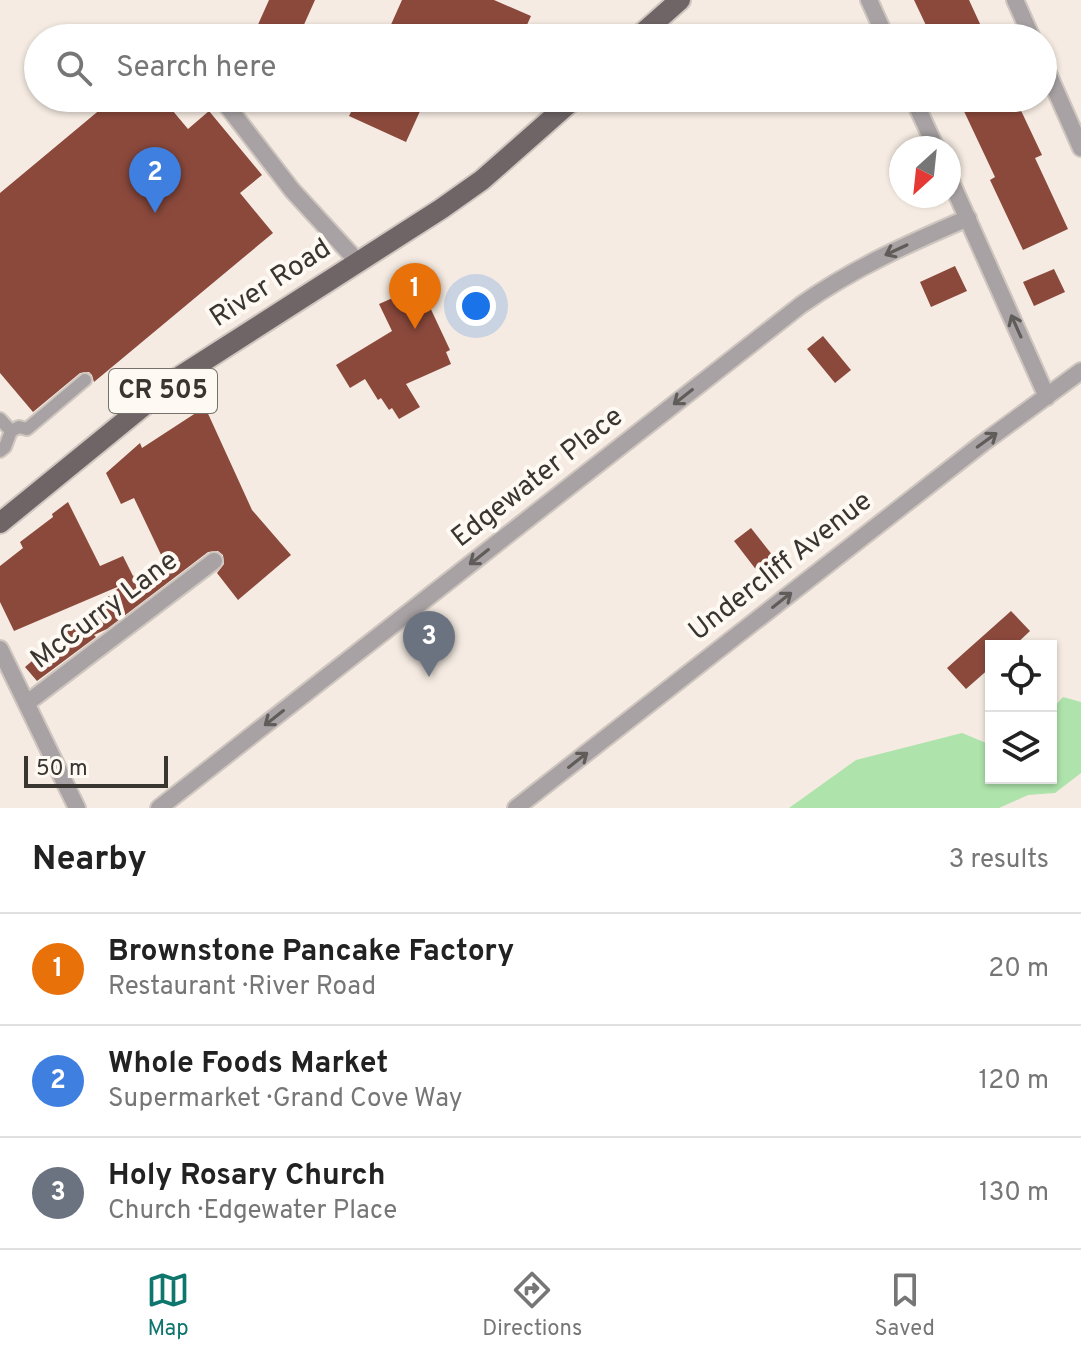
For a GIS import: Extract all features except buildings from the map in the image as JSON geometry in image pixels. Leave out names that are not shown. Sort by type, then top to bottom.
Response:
[{"type":"main road","points":[[653,24],[680,0]]},
{"type":"main road","name":"River Road","points":[[0,523],[179,377],[441,209],[482,180],[559,112]]},
{"type":"street","points":[[869,0],[880,24]]},
{"type":"street","points":[[1015,0],[1026,24]]},
{"type":"street","points":[[1057,94],[1081,148]]},
{"type":"street","points":[[232,112],[292,190],[358,262]]},
{"type":"street","points":[[919,112],[930,136]]},
{"type":"street","points":[[961,203],[1047,397]]},
{"type":"street","name":"Edgewater Place","points":[[159,808],[821,291],[893,251],[968,218]]},
{"type":"street","name":"Undercliff Avenue","points":[[516,808],[971,452],[1081,371]]},
{"type":"street","points":[[0,451],[5,447],[11,431],[19,427],[27,429],[85,380]]},
{"type":"street","points":[[0,419],[11,431]]},
{"type":"street","name":"McCurry Lane","points":[[27,703],[214,561]]},
{"type":"street","points":[[0,649],[77,808]]},
{"type":"green space","points":[[1063,697],[1081,702],[1081,773],[1055,793],[1028,795],[999,808],[789,808],[856,760],[962,733],[985,743],[985,784],[1057,784],[1057,704]]},
{"type":"place","name":"Whole Foods Market","points":[[155,213]]},
{"type":"place","name":"Brownstone Pancake Factory","points":[[415,329]]},
{"type":"place","name":"Holy Rosary Church","points":[[429,677]]}]
